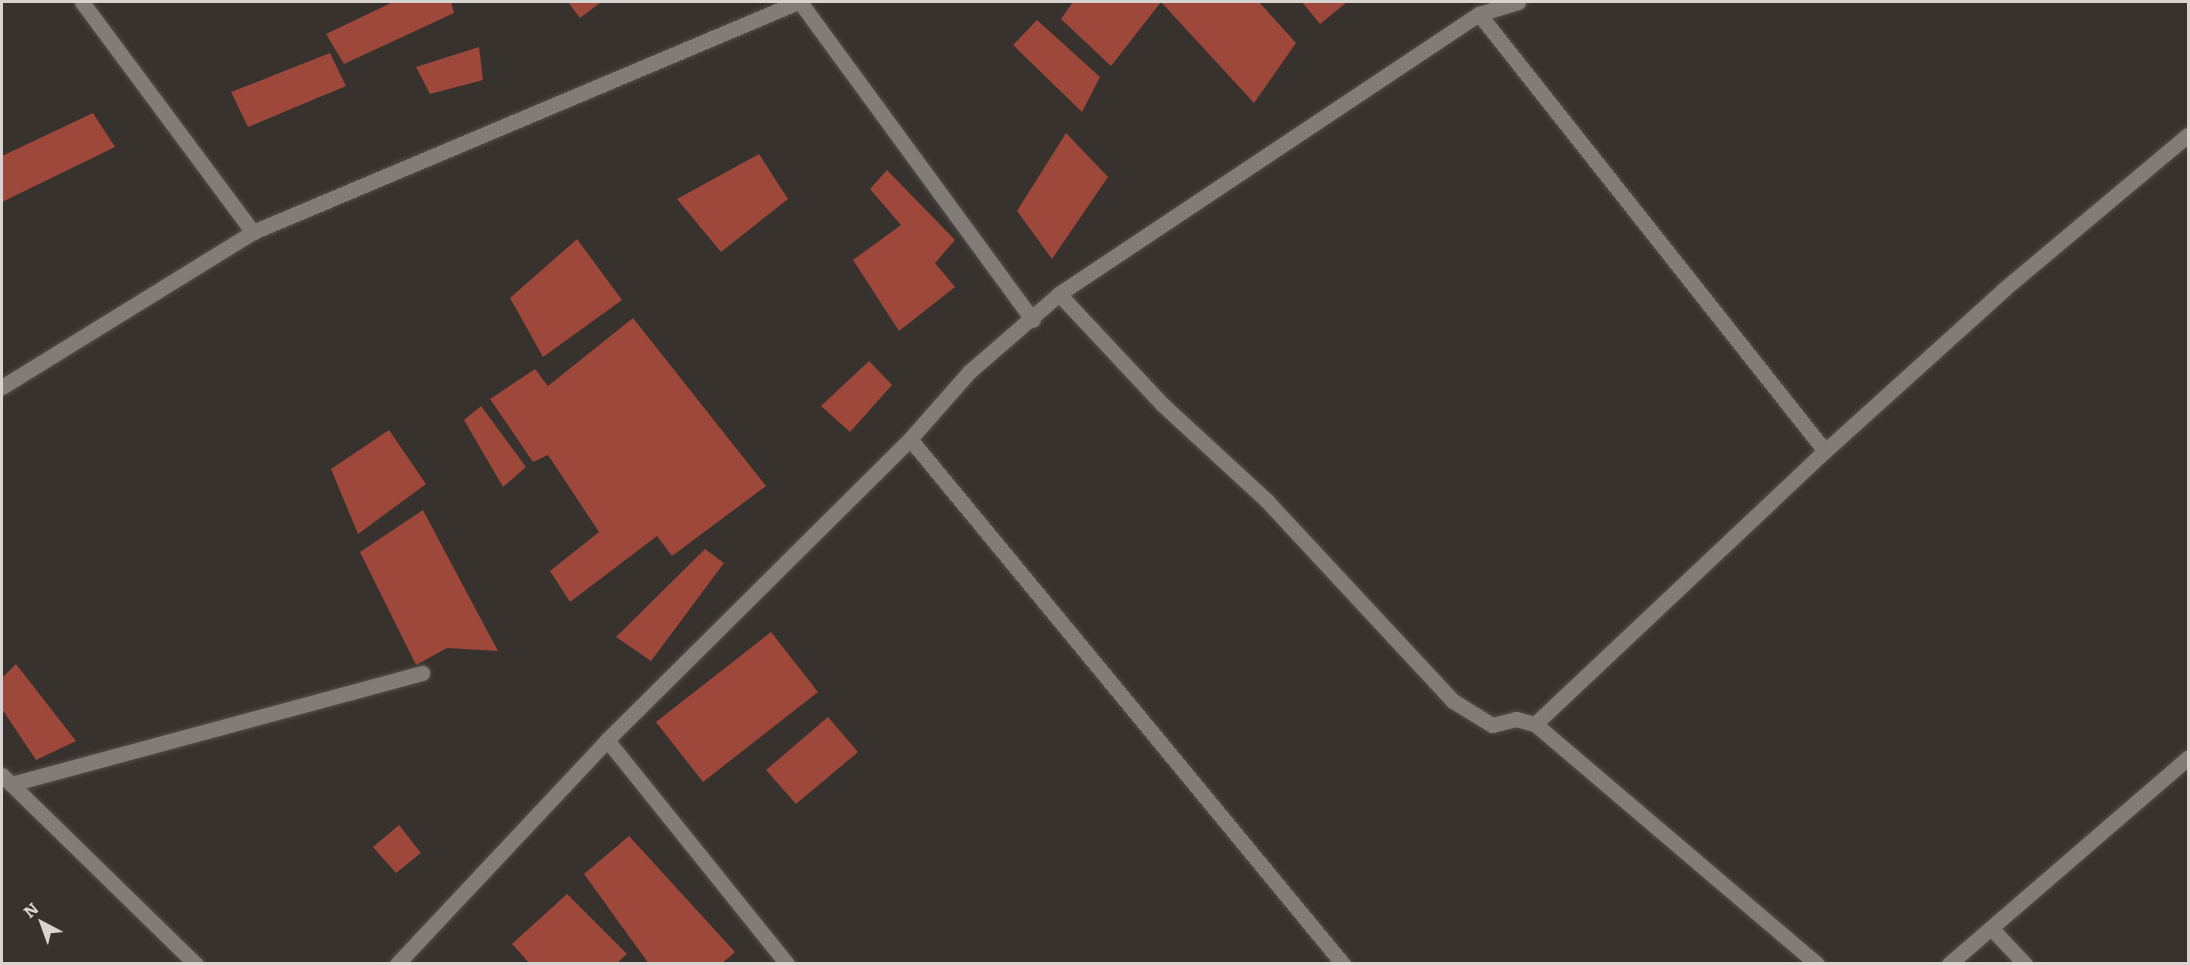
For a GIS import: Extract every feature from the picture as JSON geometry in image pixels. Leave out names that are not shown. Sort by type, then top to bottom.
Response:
[{"type":"street","points":[[82,2],[253,232]]},
{"type":"street","points":[[2,387],[253,232],[799,2],[1033,320]]},
{"type":"street","points":[[397,963],[607,740],[910,439],[969,372],[1033,320],[1059,294],[1479,14],[1518,2]]},
{"type":"street","points":[[1479,14],[1825,451]]},
{"type":"street","points":[[1535,724],[1825,451],[2003,290],[2186,142]]},
{"type":"street","points":[[1059,294],[1162,404],[1267,501],[1453,701],[1492,724],[1516,719],[1535,724],[1817,963]]},
{"type":"street","points":[[910,439],[1343,963]]},
{"type":"street","points":[[6,779],[422,673]]},
{"type":"street","points":[[607,740],[787,963]]},
{"type":"street","points":[[1950,963],[2188,758]]},
{"type":"street","points":[[6,779],[196,963]]},
{"type":"street","points":[[1991,928],[2025,963]]},
{"type":"building","points":[[393,2],[451,2],[454,13],[344,64],[326,34]]},
{"type":"building","points":[[568,2],[601,2],[580,18]]},
{"type":"building","points":[[1073,2],[1161,2],[1111,66],[1061,19]]},
{"type":"building","points":[[1161,2],[1259,2],[1296,43],[1254,103]]},
{"type":"building","points":[[1302,2],[1347,2],[1320,24]]},
{"type":"building","points":[[1037,20],[1100,77],[1082,112],[1013,45]]},
{"type":"building","points":[[479,47],[483,80],[430,94],[416,67]]},
{"type":"building","points":[[330,53],[346,86],[248,127],[231,92]]},
{"type":"building","points":[[93,113],[115,147],[2,202],[2,156]]},
{"type":"building","points":[[1066,133],[1108,177],[1052,259],[1017,211]]},
{"type":"building","points":[[759,154],[788,199],[721,252],[677,199]]},
{"type":"building","points":[[887,170],[955,240],[935,263],[955,287],[899,331],[853,260],[901,225],[870,189]]},
{"type":"building","points":[[577,239],[622,300],[543,357],[510,298]]},
{"type":"building","points":[[633,318],[766,486],[672,556],[657,536],[570,602],[550,571],[599,532],[548,455],[533,462],[490,399],[535,369],[548,386]]},
{"type":"building","points":[[869,361],[892,385],[850,432],[821,406]]},
{"type":"building","points":[[481,406],[526,467],[503,487],[464,420]]},
{"type":"building","points":[[389,430],[426,484],[358,534],[331,469]]},
{"type":"building","points":[[423,510],[498,651],[447,648],[416,665],[360,552]]},
{"type":"building","points":[[705,549],[724,563],[651,661],[616,637]]},
{"type":"building","points":[[771,632],[818,692],[703,782],[656,722]]},
{"type":"building","points":[[16,664],[76,741],[36,760],[2,709],[2,678]]},
{"type":"building","points":[[828,717],[858,752],[796,804],[766,770]]},
{"type":"building","points":[[399,825],[421,853],[396,873],[373,847]]},
{"type":"building","points":[[629,836],[735,952],[721,964],[649,964],[584,874]]},
{"type":"building","points":[[567,894],[627,954],[616,964],[530,964],[512,944]]}]
